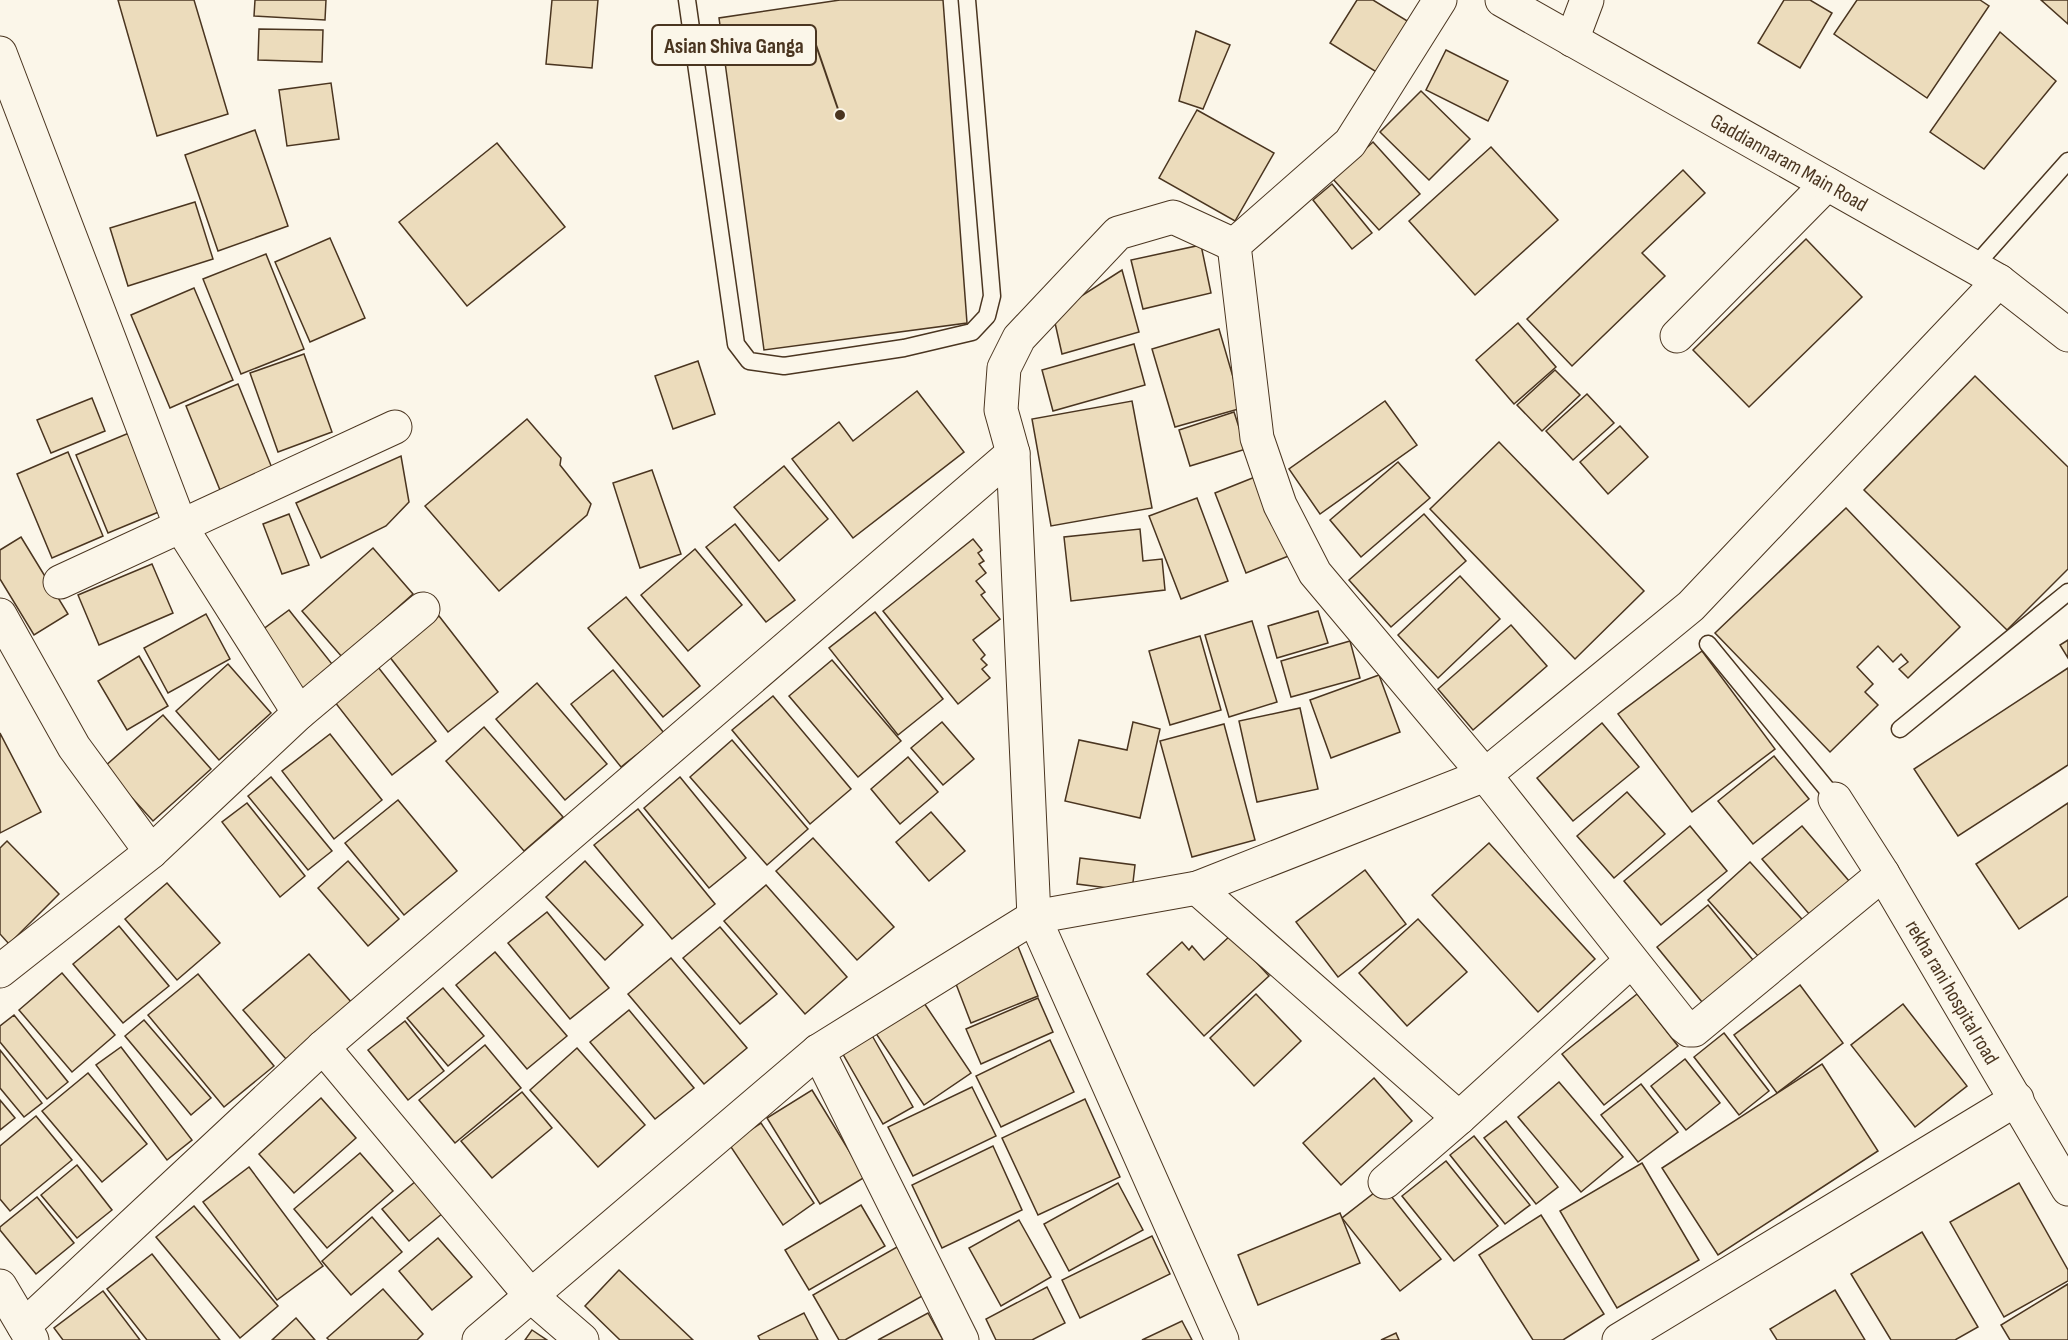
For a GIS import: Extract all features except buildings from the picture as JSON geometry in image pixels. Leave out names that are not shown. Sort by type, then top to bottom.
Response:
[{"type":"street","points":[[1234,245],[1350,143],[1440,0]]},
{"type":"street","name":"Gaddiannaram Main Road","points":[[1502,0],[1987,274],[2068,335]]},
{"type":"street","points":[[1572,40],[1587,0]]},
{"type":"street","points":[[0,53],[181,527],[299,713]]},
{"type":"street","points":[[1677,336],[1827,184]]},
{"type":"street","points":[[1222,1340],[1034,917],[1013,453],[1001,410],[1004,368],[1019,338],[1118,233],[1173,217],[1234,245]]},
{"type":"street","points":[[1234,245],[1257,438],[1280,505],[1315,573],[1485,775],[1684,1026],[1689,1030],[1694,1030],[1882,873]]},
{"type":"street","points":[[479,1340],[818,1051],[1034,917],[1197,888],[1485,775],[1691,606],[1987,274]]},
{"type":"street","points":[[60,582],[395,427]]},
{"type":"street","points":[[0,1286],[28,1333],[323,1047],[1013,453]]},
{"type":"street","points":[[0,971],[152,852],[299,713],[423,609]]},
{"type":"street","points":[[0,615],[74,747],[152,852]]},
{"type":"street","name":"rekha rani hospital road","points":[[1835,799],[1882,873],[2068,1189]]},
{"type":"street","points":[[1197,888],[1459,1118]]},
{"type":"street","points":[[1385,1182],[1459,1118],[1631,961]]},
{"type":"street","points":[[323,1047],[531,1296],[582,1340]]},
{"type":"street","points":[[818,1051],[962,1340]]},
{"type":"street","points":[[1619,1340],[2017,1099]]},
{"type":"lane","points":[[687,0],[736,344],[749,362],[784,366],[904,348],[972,332],[987,316],[992,297],[967,0]]},
{"type":"lane","points":[[1987,274],[2068,161]]},
{"type":"lane","points":[[1900,729],[2068,592]]},
{"type":"lane","points":[[1708,644],[1835,799]]},
{"type":"place","name":"Asian Shiva Ganga","points":[[840,115]]}]
